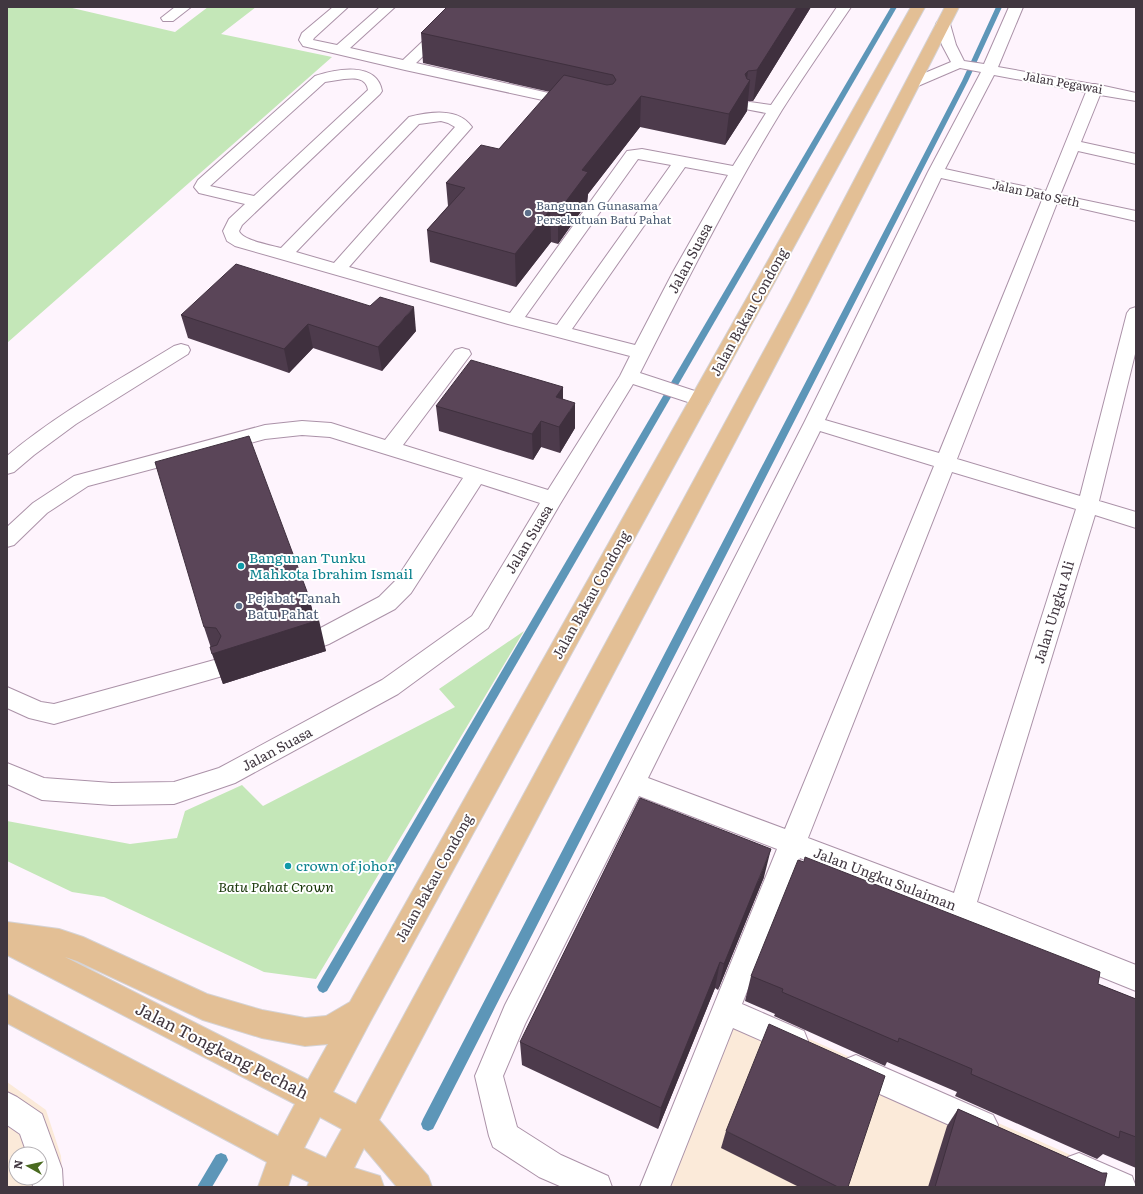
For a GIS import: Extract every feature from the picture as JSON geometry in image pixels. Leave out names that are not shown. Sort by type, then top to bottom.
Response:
[{"type":"main road","name":"Jalan Bakau Condong","points":[[273,1187],[284,1155],[360,1012],[918,7]]},
{"type":"main road","points":[[327,1182],[362,1124],[796,308],[914,83],[952,7]]},
{"type":"main road","points":[[7,935],[59,942],[83,950],[203,1006],[262,1024],[305,1032],[329,1030],[360,1012]]},
{"type":"main road","name":"Jalan Tongkang Pechah","points":[[7,941],[315,1098],[362,1124],[417,1187]]},
{"type":"main road","points":[[7,1008],[284,1155],[327,1182],[369,1187]]},
{"type":"street","points":[[168,18],[184,7]]},
{"type":"street","points":[[341,7],[307,36],[306,40],[313,45],[592,107]]},
{"type":"street","points":[[339,51],[388,7]]},
{"type":"street","points":[[405,66],[468,7]]},
{"type":"street","name":"Jalan Suasa","points":[[7,773],[42,789],[112,794],[174,793],[226,776],[390,687],[480,622],[553,498],[629,376],[682,272],[738,172],[775,110],[844,7]]},
{"type":"street","points":[[597,1187],[550,1166],[504,1136],[489,1076],[515,1015],[814,423],[1016,7]]},
{"type":"street","points":[[914,83],[941,70],[962,65],[951,52],[943,24]]},
{"type":"street","name":"Jalan Pegawai","points":[[962,65],[1094,88],[1136,97]]},
{"type":"street","points":[[257,202],[205,190],[202,187],[204,183],[320,79],[336,74],[354,74],[366,77],[372,81],[375,86],[375,91],[236,223],[231,231],[233,237],[241,242],[514,320],[642,353]]},
{"type":"street","points":[[655,1187],[946,463],[1094,88]]},
{"type":"street","points":[[750,106],[775,110]]},
{"type":"street","points":[[285,254],[414,120],[433,116],[458,121],[464,127],[338,269]]},
{"type":"street","points":[[1072,145],[1136,159]]},
{"type":"street","points":[[514,320],[633,154],[642,154],[738,172]]},
{"type":"street","points":[[561,332],[681,162]]},
{"type":"street","name":"Jalan Dato Seth","points":[[936,172],[1136,216]]},
{"type":"street","name":"Jalan Ungku Ali","points":[[962,908],[1088,505],[1136,313]]},
{"type":"street","points":[[7,467],[57,427],[181,350]]},
{"type":"street","points":[[390,448],[462,354]]},
{"type":"street","points":[[629,376],[700,400]]},
{"type":"street","points":[[814,423],[1136,520]]},
{"type":"street","points":[[7,539],[40,508],[81,481],[265,432],[302,428],[331,430],[553,498]]},
{"type":"street","points":[[321,638],[387,603],[403,587],[476,475]]},
{"type":"street","points":[[7,697],[37,711],[54,714],[218,668]]},
{"type":"street","name":"Jalan Ungku Sulaiman","points":[[633,783],[962,908],[1136,978]]},
{"type":"street","points":[[725,1010],[1005,1135]]},
{"type":"street","points":[[7,1106],[32,1124],[47,1169],[48,1187]]},
{"type":"street","points":[[1056,1158],[1111,1185]]},
{"type":"shaded area","points":[[719,999],[1136,1184],[1136,1187],[642,1187]]},
{"type":"shaded area","points":[[7,1082],[46,1110],[61,1156],[63,1187],[7,1187]]},
{"type":"green space","points":[[7,7],[68,7],[175,32],[208,7],[256,7],[221,34],[332,57],[7,343]]},
{"type":"green space","name":"Batu Pahat Crown","points":[[524,631],[316,979],[264,972],[104,897],[72,892],[7,861],[7,821],[130,844],[177,838],[185,811],[242,785],[263,806],[455,707],[439,689]]},
{"type":"building","points":[[447,7],[797,7],[757,70],[748,71],[745,74],[747,79],[750,80],[729,114],[641,96],[582,170],[588,172],[558,212],[550,210],[515,254],[427,230],[465,188],[446,183],[481,145],[499,149],[564,75],[607,85],[613,84],[616,80],[613,75],[421,33]]},
{"type":"building","points":[[236,264],[370,306],[380,297],[414,307],[378,347],[308,324],[284,349],[181,315]]},
{"type":"building","points":[[471,360],[563,387],[556,397],[575,403],[559,427],[541,421],[532,434],[436,406]]},
{"type":"building","name":"Bangunan Tunku Mahkota Ibrahim Ismail","points":[[249,436],[309,597],[304,600],[301,607],[305,614],[313,617],[317,616],[319,620],[212,654],[210,647],[217,645],[221,636],[216,628],[204,627],[155,462]]},
{"type":"building","points":[[640,798],[771,849],[724,964],[720,962],[661,1108],[520,1042]]},
{"type":"building","points":[[805,857],[1100,972],[1098,984],[1136,999],[1136,1137],[1120,1131],[1119,1138],[971,1074],[972,1069],[899,1038],[898,1042],[782,992],[783,989],[751,976],[798,860],[804,862]]},
{"type":"building","points":[[769,1024],[885,1076],[848,1187],[838,1187],[726,1131]]},
{"type":"building","points":[[958,1109],[1102,1173],[1107,1173],[1104,1187],[935,1187]]},
{"type":"waterway","points":[[323,987],[894,7]]},
{"type":"waterway","points":[[428,1124],[965,81],[999,7]]},
{"type":"waterway","points":[[204,1187],[221,1160]]},
{"type":"place","name":"Bangunan Gunasama Persekutuan Batu Pahat","points":[[528,213]]},
{"type":"place","name":"Bangunan Tunku Mahkota Ibrahim Ismail","points":[[241,566]]},
{"type":"place","name":"Pejabat Tanah Batu Pahat","points":[[239,606]]},
{"type":"place","name":"crown of johor","points":[[288,866]]}]
